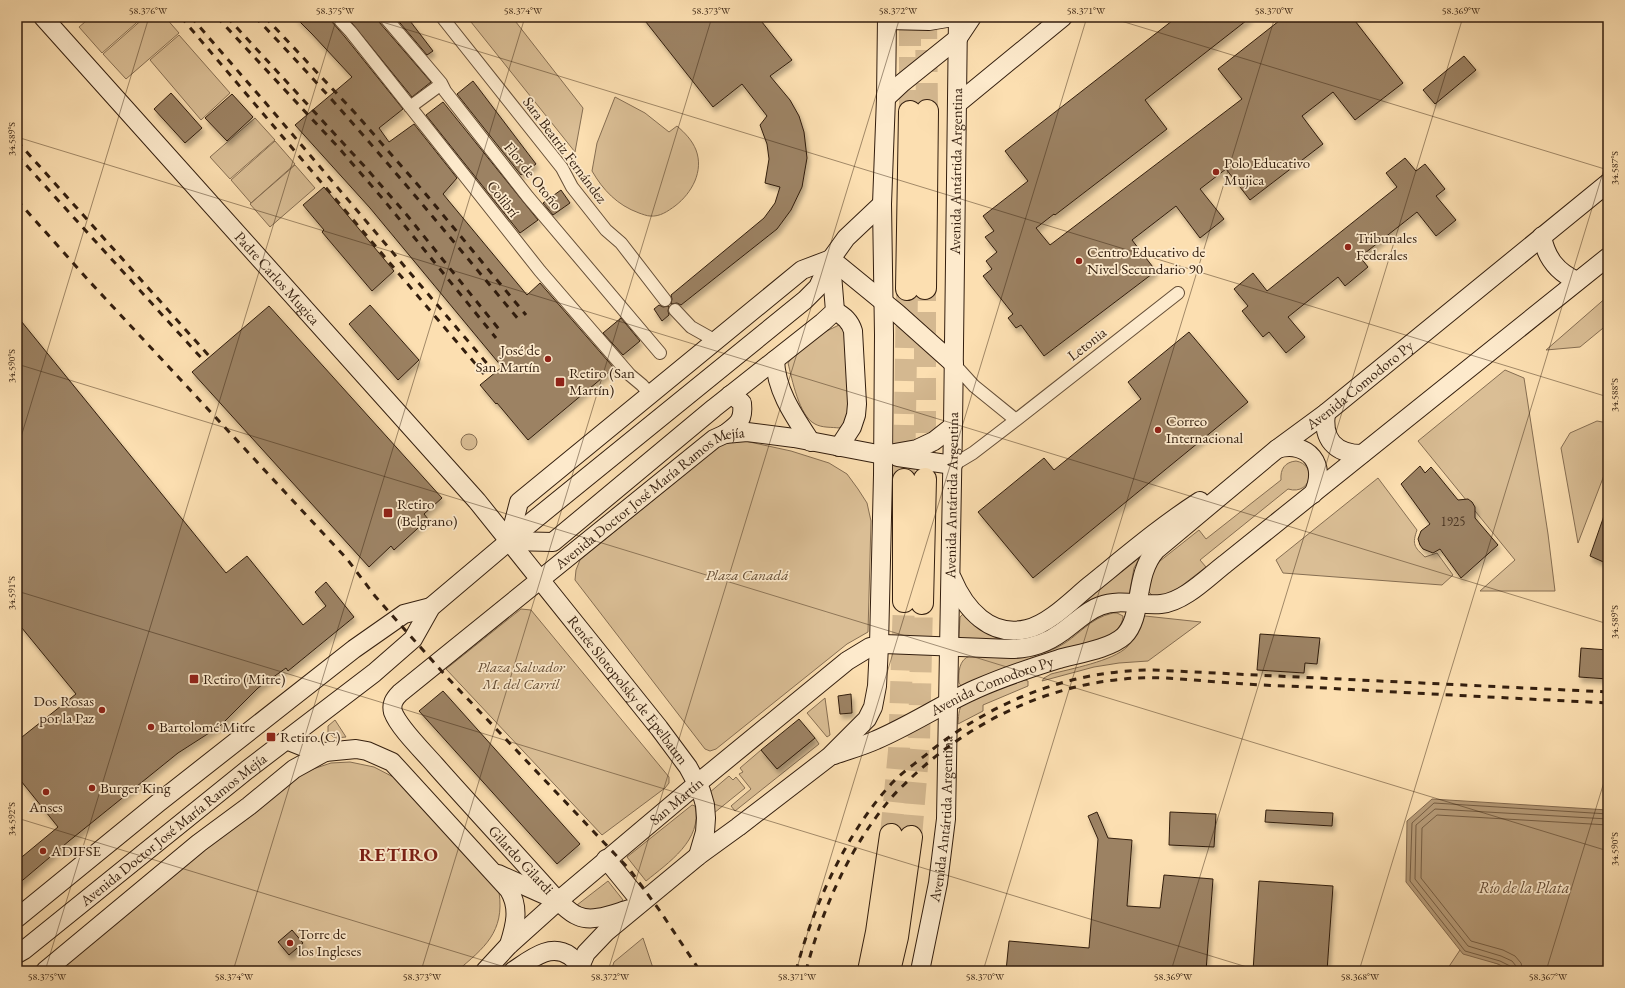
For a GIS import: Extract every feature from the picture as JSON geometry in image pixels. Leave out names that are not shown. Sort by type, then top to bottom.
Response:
[{"type":"highway","points":[[916,288],[918,112]]},
{"type":"highway","points":[[913,602],[914,480]]},
{"type":"highway","points":[[869,971],[877,932],[901,836],[897,937],[889,971]]},
{"type":"main road","name":"Padre Carlos Mugica","points":[[43,17],[443,462],[509,541]]},
{"type":"main road","points":[[582,970],[582,962],[591,946],[698,856],[829,757],[867,719],[872,711],[876,693],[879,645],[883,455],[882,204],[887,19],[929,21],[953,17]]},
{"type":"main road","name":"Avenida Antártida Argentina","points":[[920,971],[929,933],[945,839],[954,426],[958,17]]},
{"type":"main road","points":[[886,98],[902,83],[958,38],[972,17]]},
{"type":"main road","points":[[956,104],[1063,17]]},
{"type":"main road","name":"Avenida Comodoro Py","points":[[829,757],[876,740],[976,689],[1017,672],[1116,642],[1124,636],[1130,628],[1143,573],[1153,554],[1277,449],[1326,413],[1542,236],[1605,189]]},
{"type":"main road","name":"Avenida Doctor José María Ramos Mejía","points":[[17,954],[29,946],[247,770],[374,673],[413,638],[431,607],[509,541],[805,300],[818,287],[831,259],[846,238],[882,204]]},
{"type":"main road","points":[[1542,236],[1546,252],[1554,266],[1568,277],[1577,281]]},
{"type":"main road","name":"Avenida Comodoro Py","points":[[879,645],[1011,649],[1025,648],[1046,642],[1089,611],[1100,606],[1113,603],[1165,604],[1182,597],[1313,494],[1608,257]]},
{"type":"main road","points":[[509,541],[519,502],[802,270],[831,259]]},
{"type":"main road","points":[[831,259],[883,301],[954,364]]},
{"type":"main road","points":[[831,259],[835,311],[848,321],[853,331],[857,404],[852,427],[839,447]]},
{"type":"main road","name":"Avenida Doctor José María Ramos Mejía","points":[[509,541],[553,542],[730,395],[835,311]]},
{"type":"main road","points":[[775,360],[775,372],[778,385],[790,410],[811,442]]},
{"type":"main road","points":[[725,434],[738,423],[742,413],[742,404],[730,395]]},
{"type":"main road","points":[[1326,413],[1325,423],[1327,434],[1332,443],[1340,450],[1351,454],[1362,454]]},
{"type":"main road","name":"Avenida Doctor José María Ramos Mejía","points":[[392,708],[393,702],[400,693],[714,439],[725,434],[747,432],[883,455],[917,449],[934,441],[954,426]]},
{"type":"main road","points":[[1277,449],[1286,446],[1296,447],[1305,451],[1312,457],[1317,466],[1319,475],[1318,485],[1313,494]]},
{"type":"main road","points":[[883,455],[953,465]]},
{"type":"main road","points":[[951,574],[962,598],[968,607],[985,623],[1005,630],[1022,630],[1031,628],[1052,616],[1173,519],[1254,468]]},
{"type":"main road","name":"Renée Slotopolsky de Epelbaum","points":[[509,541],[659,728],[698,782],[704,799],[706,818],[705,832],[698,856]]},
{"type":"main road","name":"Avenida Doctor José María Ramos Mejía","points":[[17,918],[158,803],[354,649],[404,614],[431,607]]},
{"type":"main road","name":"San Martín","points":[[485,971],[509,945],[558,900],[698,782],[840,667],[861,652],[879,645]]},
{"type":"main road","name":"Gilardo Gilardi","points":[[392,708],[400,723],[413,740],[558,900]]},
{"type":"main road","points":[[286,740],[311,750],[325,752]]},
{"type":"main road","points":[[285,776],[291,756],[286,740]]},
{"type":"main road","name":"Gilardo Gilardi","points":[[325,752],[356,749],[380,756],[392,762],[495,873],[558,900]]},
{"type":"main road","name":"Avenida Doctor José María Ramos Mejía","points":[[45,971],[180,858],[298,766],[325,752]]},
{"type":"main road","points":[[606,859],[638,905]]},
{"type":"main road","points":[[495,873],[509,890],[515,903],[515,922],[509,945]]},
{"type":"main road","points":[[558,900],[574,914],[585,919],[597,918],[638,905]]},
{"type":"main road","points":[[513,971],[533,958],[553,950],[563,952],[572,957],[582,970]]},
{"type":"street","name":"Colibrí","points":[[337,17],[351,32],[540,271],[630,375],[642,384],[651,395]]},
{"type":"street","name":"Flor de Otoño","points":[[385,17],[441,83],[440,85],[528,197],[660,354]]},
{"type":"street","name":"Sara Beatriz Fernández","points":[[442,17],[562,168],[572,187],[606,230],[621,243],[665,300]]},
{"type":"street","points":[[410,107],[440,85]]},
{"type":"street","name":"Letonia","points":[[953,465],[973,453],[1178,293]]},
{"type":"street","points":[[675,310],[692,327],[716,341]]},
{"type":"street","points":[[954,364],[974,386],[1016,420]]},
{"type":"green space","points":[[91,17],[143,17],[102,53],[79,27]]},
{"type":"green space","points":[[145,17],[165,17],[179,33],[126,79],[103,54]]},
{"type":"green space","points":[[467,17],[512,17],[583,108],[575,152]]},
{"type":"green space","points":[[179,35],[230,93],[201,120],[150,60]]},
{"type":"green space","points":[[615,97],[645,113],[669,132],[677,126],[688,137],[696,150],[698,166],[695,181],[687,195],[681,201],[667,212],[660,215],[647,216],[624,206],[606,191],[592,171],[597,143]]},
{"type":"green space","points":[[255,118],[275,140],[230,179],[210,157]]},
{"type":"green space","points":[[275,141],[295,164],[251,203],[231,180]]},
{"type":"green space","points":[[295,165],[315,188],[270,227],[250,204]]},
{"type":"green space","points":[[1608,296],[1608,324],[1580,347],[1546,350]]},
{"type":"green space","points":[[839,325],[843,325],[847,328],[850,408],[847,422],[839,428],[821,426],[809,420],[800,405],[788,363],[804,342]]},
{"type":"green space","points":[[1505,370],[1524,378],[1548,534],[1555,591],[1480,591],[1515,560],[1418,441]]},
{"type":"green space","points":[[1597,421],[1608,423],[1608,465],[1578,543],[1561,448],[1570,433]]},
{"type":"green space","points":[[466,434],[472,434],[477,439],[475,448],[472,450],[466,450],[461,445],[461,439]]},
{"type":"green space","name":"Plaza Canadá","points":[[745,441],[791,451],[829,463],[847,474],[858,489],[867,503],[871,521],[868,632],[847,644],[716,749],[710,751],[705,749],[575,580],[576,570],[580,560],[718,447],[727,443]]},
{"type":"green space","points":[[1296,461],[1303,464],[1309,473],[1309,479],[1302,488],[1296,490],[1288,489],[1200,560],[1206,567],[1171,594],[1153,596],[1148,591],[1153,569],[1160,561],[1199,530],[1206,539],[1281,480],[1282,469],[1289,463]]},
{"type":"green space","points":[[1378,478],[1417,530],[1414,542],[1418,551],[1425,557],[1437,553],[1453,575],[1442,585],[1283,573],[1276,560]]},
{"type":"green space","points":[[1173,529],[1138,561],[1134,568],[1129,595],[1098,597],[1087,601],[1045,632],[1022,642],[961,639],[959,637],[960,617],[963,614],[977,626],[990,634],[1003,638]]},
{"type":"green space","name":"Plaza Salvador M. del Carril","points":[[521,609],[531,610],[669,777],[669,783],[665,788],[602,835],[446,669]]},
{"type":"green space","points":[[1113,613],[1123,616],[1123,620],[1117,629],[1105,639],[962,687],[959,683],[961,663],[970,656],[1015,658],[1037,655],[1058,647],[1090,623],[1105,615]]},
{"type":"green space","points":[[1143,617],[1201,622],[1148,661],[1119,663],[1094,667],[1042,681],[1051,674],[1091,664],[1120,652],[1130,644]]},
{"type":"green space","points":[[1025,680],[1028,681],[1028,686],[983,705],[983,711],[958,724],[960,708],[967,699]]},
{"type":"green space","points":[[825,698],[830,735],[827,737],[807,713]]},
{"type":"green space","points":[[335,720],[346,737],[335,738],[328,733],[328,726]]},
{"type":"green space","points":[[815,738],[819,744],[735,811],[731,806],[751,789],[739,774],[743,772],[740,768],[761,750],[777,769]]},
{"type":"green space","points":[[350,762],[374,767],[399,780],[499,892],[499,918],[495,929],[490,938],[476,955],[457,971],[58,971],[61,965],[301,773],[331,763]]},
{"type":"green space","points":[[729,776],[733,780],[736,777],[745,788],[714,813],[709,793]]},
{"type":"green space","points":[[692,805],[695,806],[696,818],[694,830],[689,840],[682,850],[646,881],[627,857]]},
{"type":"green space","points":[[608,881],[623,900],[609,911],[592,914],[577,905]]},
{"type":"green space","points":[[643,938],[654,971],[611,971],[614,962]]},
{"type":"green space","points":[[1460,950],[1517,971],[1446,971]]},
{"type":"water","name":"Río de la Plata","points":[[1432,799],[1608,810],[1608,971],[1511,971],[1498,964],[1463,954],[1406,882],[1407,821]]},
{"type":"building","points":[[295,17],[330,17],[332,22],[403,109],[379,128],[389,142],[414,124],[457,178],[443,194],[527,295],[540,283],[614,368],[528,440],[480,385],[502,367],[370,208],[295,125],[352,77]]},
{"type":"building","points":[[347,17],[378,17],[379,22],[431,82],[412,97]]},
{"type":"building","points":[[395,17],[407,17],[433,51],[427,55]]},
{"type":"building","points":[[642,17],[758,17],[792,60],[770,76],[790,100],[799,116],[804,132],[807,158],[802,187],[791,210],[777,229],[681,305],[677,303],[671,304],[671,295],[764,218],[775,203],[780,187],[765,183],[769,159],[767,144],[760,125],[767,116],[742,84],[713,107]]},
{"type":"building","points":[[1177,17],[1251,17],[1145,100],[1167,129],[1036,228],[1050,245],[1242,99],[1218,69],[1284,17],[1352,17],[1403,83],[1355,120],[1333,92],[1302,116],[1323,144],[1250,200],[1226,169],[1200,189],[1224,219],[1200,238],[1176,206],[1132,240],[1156,271],[1044,356],[1021,325],[1016,328],[1008,318],[1013,314],[983,276],[992,269],[986,261],[997,252],[985,237],[994,231],[983,216],[1028,181],[1005,151]]},
{"type":"building","points":[[1464,56],[1476,70],[1435,104],[1423,90]]},
{"type":"building","points":[[473,81],[536,164],[521,175],[457,94]]},
{"type":"building","points":[[171,93],[202,128],[185,143],[154,109]]},
{"type":"building","points":[[232,94],[253,117],[227,141],[205,118]]},
{"type":"building","points":[[443,102],[538,220],[520,233],[426,115]]},
{"type":"building","name":"Tribunales Federales","points":[[1405,158],[1416,171],[1425,164],[1445,189],[1436,196],[1456,220],[1436,236],[1417,212],[1360,257],[1368,267],[1345,286],[1338,277],[1288,317],[1305,337],[1286,353],[1269,332],[1263,337],[1242,311],[1248,306],[1234,289],[1253,273],[1267,291],[1397,187],[1386,173]]},
{"type":"building","points":[[324,187],[394,271],[372,291],[322,232],[324,230],[303,205]]},
{"type":"building","points":[[561,190],[570,203],[553,215],[543,203]]},
{"type":"building","points":[[370,305],[419,360],[398,380],[349,324]]},
{"type":"building","points":[[659,305],[663,307],[669,306],[669,315],[662,321],[654,309]]},
{"type":"building","points":[[269,306],[442,498],[424,514],[428,519],[394,550],[391,546],[369,567],[192,372]]},
{"type":"building","points":[[17,316],[226,573],[247,556],[303,625],[326,606],[315,592],[326,582],[354,617],[288,671],[286,668],[258,688],[220,726],[178,753],[17,885],[17,861],[58,827],[17,776],[17,741],[76,694],[17,622]]},
{"type":"building","points":[[621,318],[640,341],[623,355],[603,333]]},
{"type":"building","name":"Correo Internacional","points":[[1189,332],[1248,402],[1033,578],[978,512],[1044,458],[1054,470],[1141,399],[1128,382]]},
{"type":"building","points":[[1420,466],[1425,473],[1431,467],[1458,500],[1468,499],[1472,502],[1475,507],[1475,518],[1498,545],[1461,578],[1440,549],[1433,553],[1423,549],[1420,545],[1418,539],[1421,531],[1430,524],[1401,484]]},
{"type":"building","points":[[1606,510],[1608,510],[1608,564],[1590,556]]},
{"type":"building","points":[[1260,634],[1320,638],[1317,664],[1305,663],[1304,673],[1257,670]]},
{"type":"building","points":[[1581,648],[1608,650],[1608,679],[1579,677]]},
{"type":"building","points":[[443,691],[580,844],[557,864],[419,711]]},
{"type":"building","points":[[851,694],[852,713],[840,714],[838,696]]},
{"type":"building","points":[[799,719],[815,738],[777,769],[761,750]]},
{"type":"building","points":[[1266,810],[1333,813],[1332,826],[1265,822]]},
{"type":"building","points":[[1097,812],[1108,838],[1132,840],[1127,906],[1160,908],[1164,875],[1213,879],[1206,971],[1006,971],[1009,941],[1089,948],[1098,839],[1088,816]]},
{"type":"building","points":[[1170,812],[1216,814],[1214,847],[1169,845]]},
{"type":"building","points":[[1259,881],[1333,886],[1327,971],[1253,971]]},
{"type":"building","name":"Torre de los Ingleses","points":[[292,930],[303,943],[289,955],[278,942]]},
{"type":"tunnel","points":[[910,17],[910,112]]},
{"type":"tunnel","points":[[926,17],[927,111]]},
{"type":"tunnel","points":[[925,288],[925,466]]},
{"type":"tunnel","points":[[904,480],[907,289]]},
{"type":"tunnel","points":[[891,835],[899,751],[904,601]]},
{"type":"tunnel","points":[[911,837],[919,743],[922,603]]},
{"type":"railway","points":[[181,17],[484,374]]},
{"type":"railway","points":[[191,17],[490,367]]},
{"type":"railway","points":[[217,17],[338,147],[383,199],[496,338]]},
{"type":"railway","points":[[227,17],[366,168],[406,214],[502,333]]},
{"type":"railway","points":[[255,17],[290,53],[357,128],[519,320]]},
{"type":"railway","points":[[265,17],[356,114],[424,192],[526,315]]},
{"type":"railway","points":[[17,141],[210,357]]},
{"type":"railway","points":[[17,155],[205,362]]},
{"type":"railway","points":[[17,200],[90,282],[347,559],[375,596],[445,675],[630,870],[660,911],[700,971]]},
{"type":"railway","points":[[796,971],[812,921],[834,870],[861,823],[893,782],[933,749],[957,732],[1009,702],[1036,691],[1093,675],[1123,671],[1153,670],[1608,692]]},
{"type":"railway","points":[[806,971],[820,925],[839,879],[863,836],[892,797],[912,777],[958,740],[983,724],[1010,710],[1037,699],[1095,683],[1124,679],[1151,678],[1608,703]]},
{"type":"place","name":"Polo Educativo Mujica","points":[[1216,172]]},
{"type":"place","name":"Tribunales Federales","points":[[1348,247]]},
{"type":"place","name":"Centro Educativo de Nivel Secundario 90","points":[[1079,261]]},
{"type":"place","name":"José de San Martín","points":[[548,359]]},
{"type":"place","name":"Retiro (San Martín)","points":[[560,382]]},
{"type":"place","name":"Correo Internacional","points":[[1158,430]]},
{"type":"place","name":"Retiro (Belgrano)","points":[[388,513]]},
{"type":"place","name":"Retiro (Mitre)","points":[[194,679]]},
{"type":"place","name":"Dos Rosas por la Paz","points":[[102,710]]},
{"type":"place","name":"Bartolomé Mitre","points":[[151,727]]},
{"type":"place","name":"Retiro (C)","points":[[271,737]]},
{"type":"place","name":"Burger King","points":[[92,788]]},
{"type":"place","name":"Anses","points":[[46,792]]},
{"type":"place","name":"ADIFSE","points":[[43,851]]},
{"type":"place","name":"Torre de los Ingleses","points":[[290,943]]},
{"type":"district","name":"RETIRO","points":[[399,854]]}]
